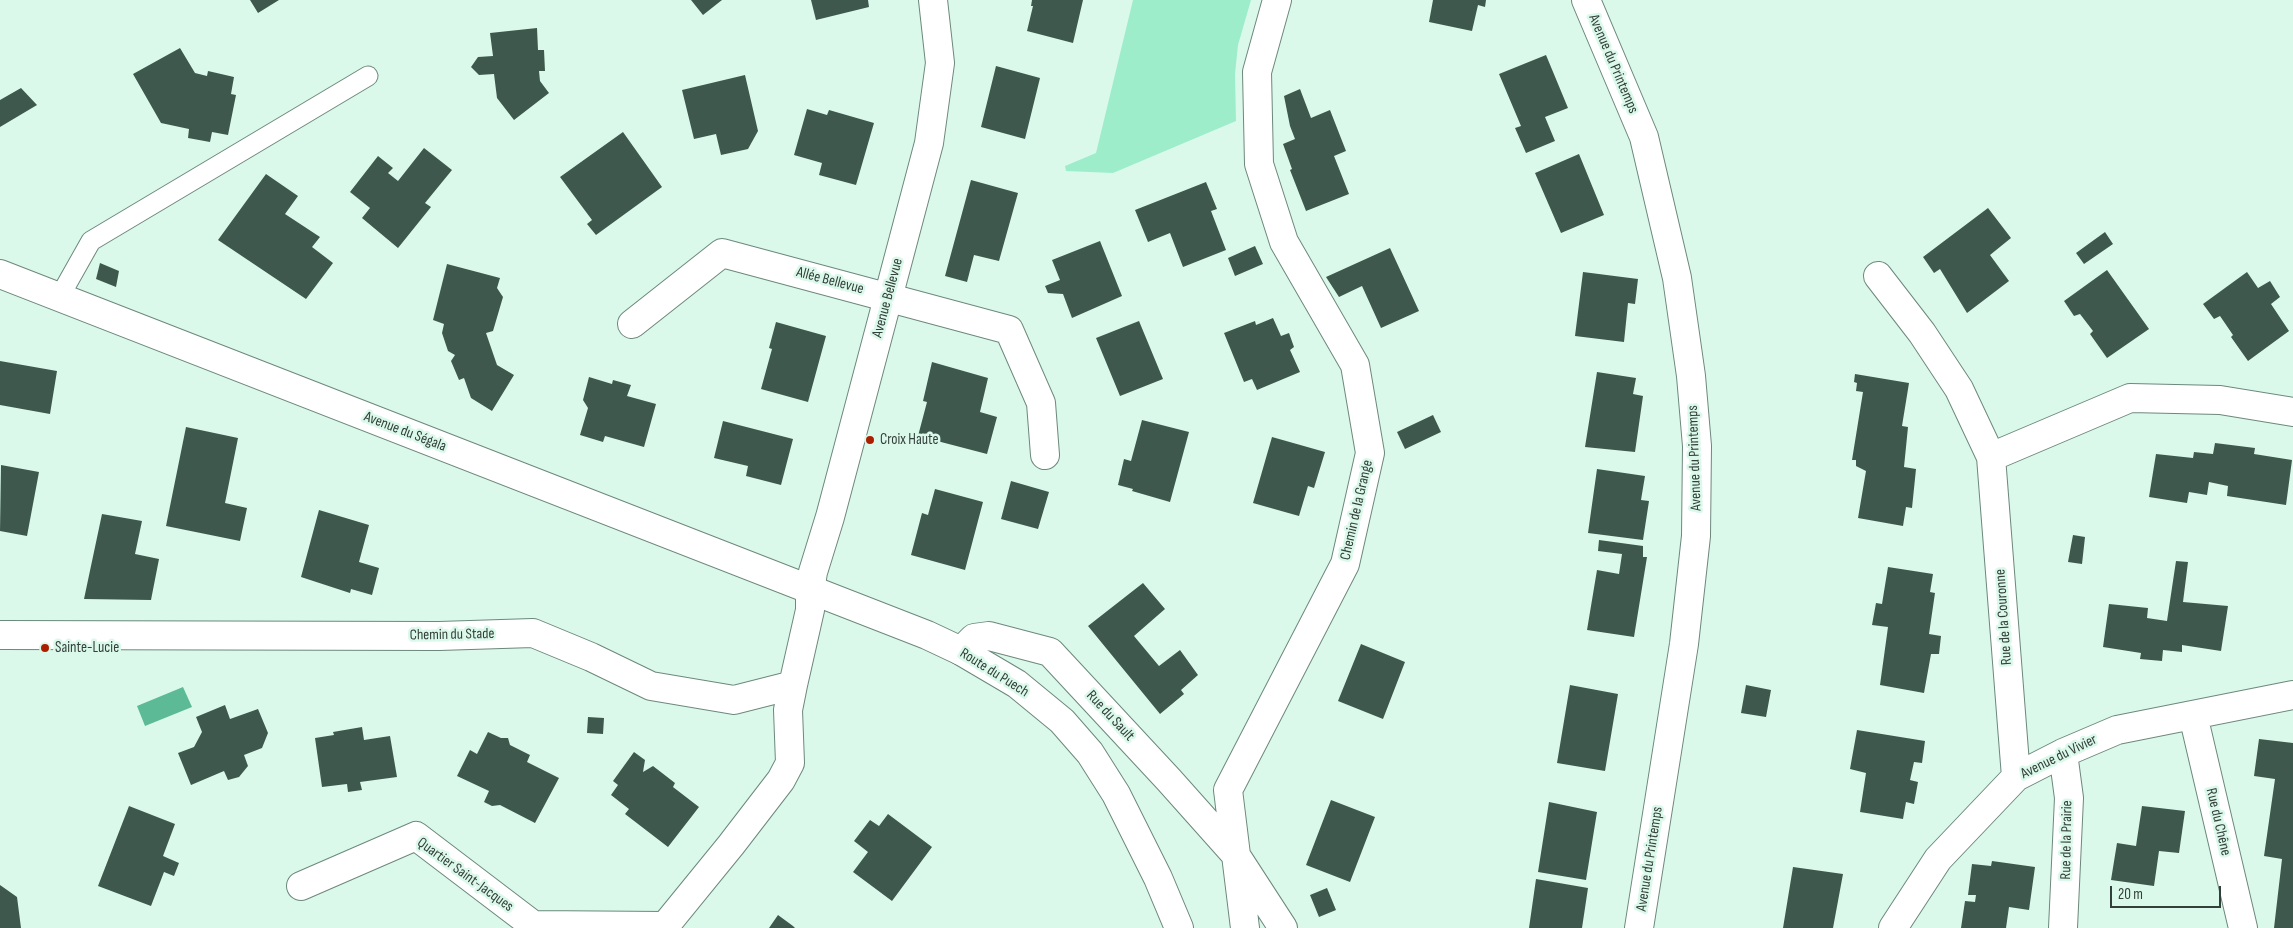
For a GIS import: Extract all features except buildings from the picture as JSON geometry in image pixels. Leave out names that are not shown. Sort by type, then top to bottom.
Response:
[{"type":"street","name":"Avenue Bellevue","points":[[810,591],[929,143],[940,63],[933,0]]},
{"type":"street","name":"Chemin de la Grange","points":[[1245,928],[1228,790],[1345,564],[1370,452],[1355,365],[1284,242],[1259,164],[1257,72],[1277,0]]},
{"type":"street","name":"Avenue du Printemps","points":[[1586,0],[1644,137],[1677,278],[1691,376],[1697,446],[1696,536],[1684,644],[1639,928]]},
{"type":"street","name":"Allée Bellevue","points":[[632,324],[722,252],[1009,330],[1041,403],[1045,455]]},
{"type":"street","name":"Avenue du Ségala","points":[[0,274],[810,591]]},
{"type":"street","name":"Rue de la Couronne","points":[[1878,276],[1922,333],[1959,389],[1991,457],[2016,777]]},
{"type":"street","points":[[1991,457],[2130,398],[2220,400],[2293,412]]},
{"type":"street","points":[[793,685],[810,610],[810,591]]},
{"type":"street","name":"Route du Puech","points":[[810,591],[961,651],[1017,684],[1062,721],[1090,754],[1116,794],[1158,878],[1180,928]]},
{"type":"street","name":"Chemin du Stade","points":[[0,634],[439,636],[533,633],[591,657],[651,686],[734,700],[793,685]]},
{"type":"street","name":"Rue du Sault","points":[[961,651],[974,638],[989,636],[1050,652],[1235,854],[1283,928]]},
{"type":"street","name":"Quartier Saint-Jacques","points":[[301,886],[416,836],[533,925],[665,927],[782,780],[790,763],[788,710],[793,685]]},
{"type":"street","name":"Avenue du Vivier","points":[[1894,928],[1938,859],[2016,777],[2063,752],[2117,730],[2293,694]]},
{"type":"street","name":"Rue du Chêne","points":[[2193,715],[2243,928]]},
{"type":"street","name":"Rue de la Prairie","points":[[2063,752],[2069,798],[2063,928]]},
{"type":"lane","points":[[60,296],[91,241],[368,76]]},
{"type":"shaded area","points":[[1133,0],[1251,0],[1238,45],[1235,74],[1236,121],[1113,173],[1066,171],[1065,166],[1096,153]]},
{"type":"shaded area","points":[[183,687],[192,707],[145,726],[137,706]]},
{"type":"place","name":"Croix Haute","points":[[870,440]]},
{"type":"place","name":"Sainte-Lucie","points":[[45,648]]}]
